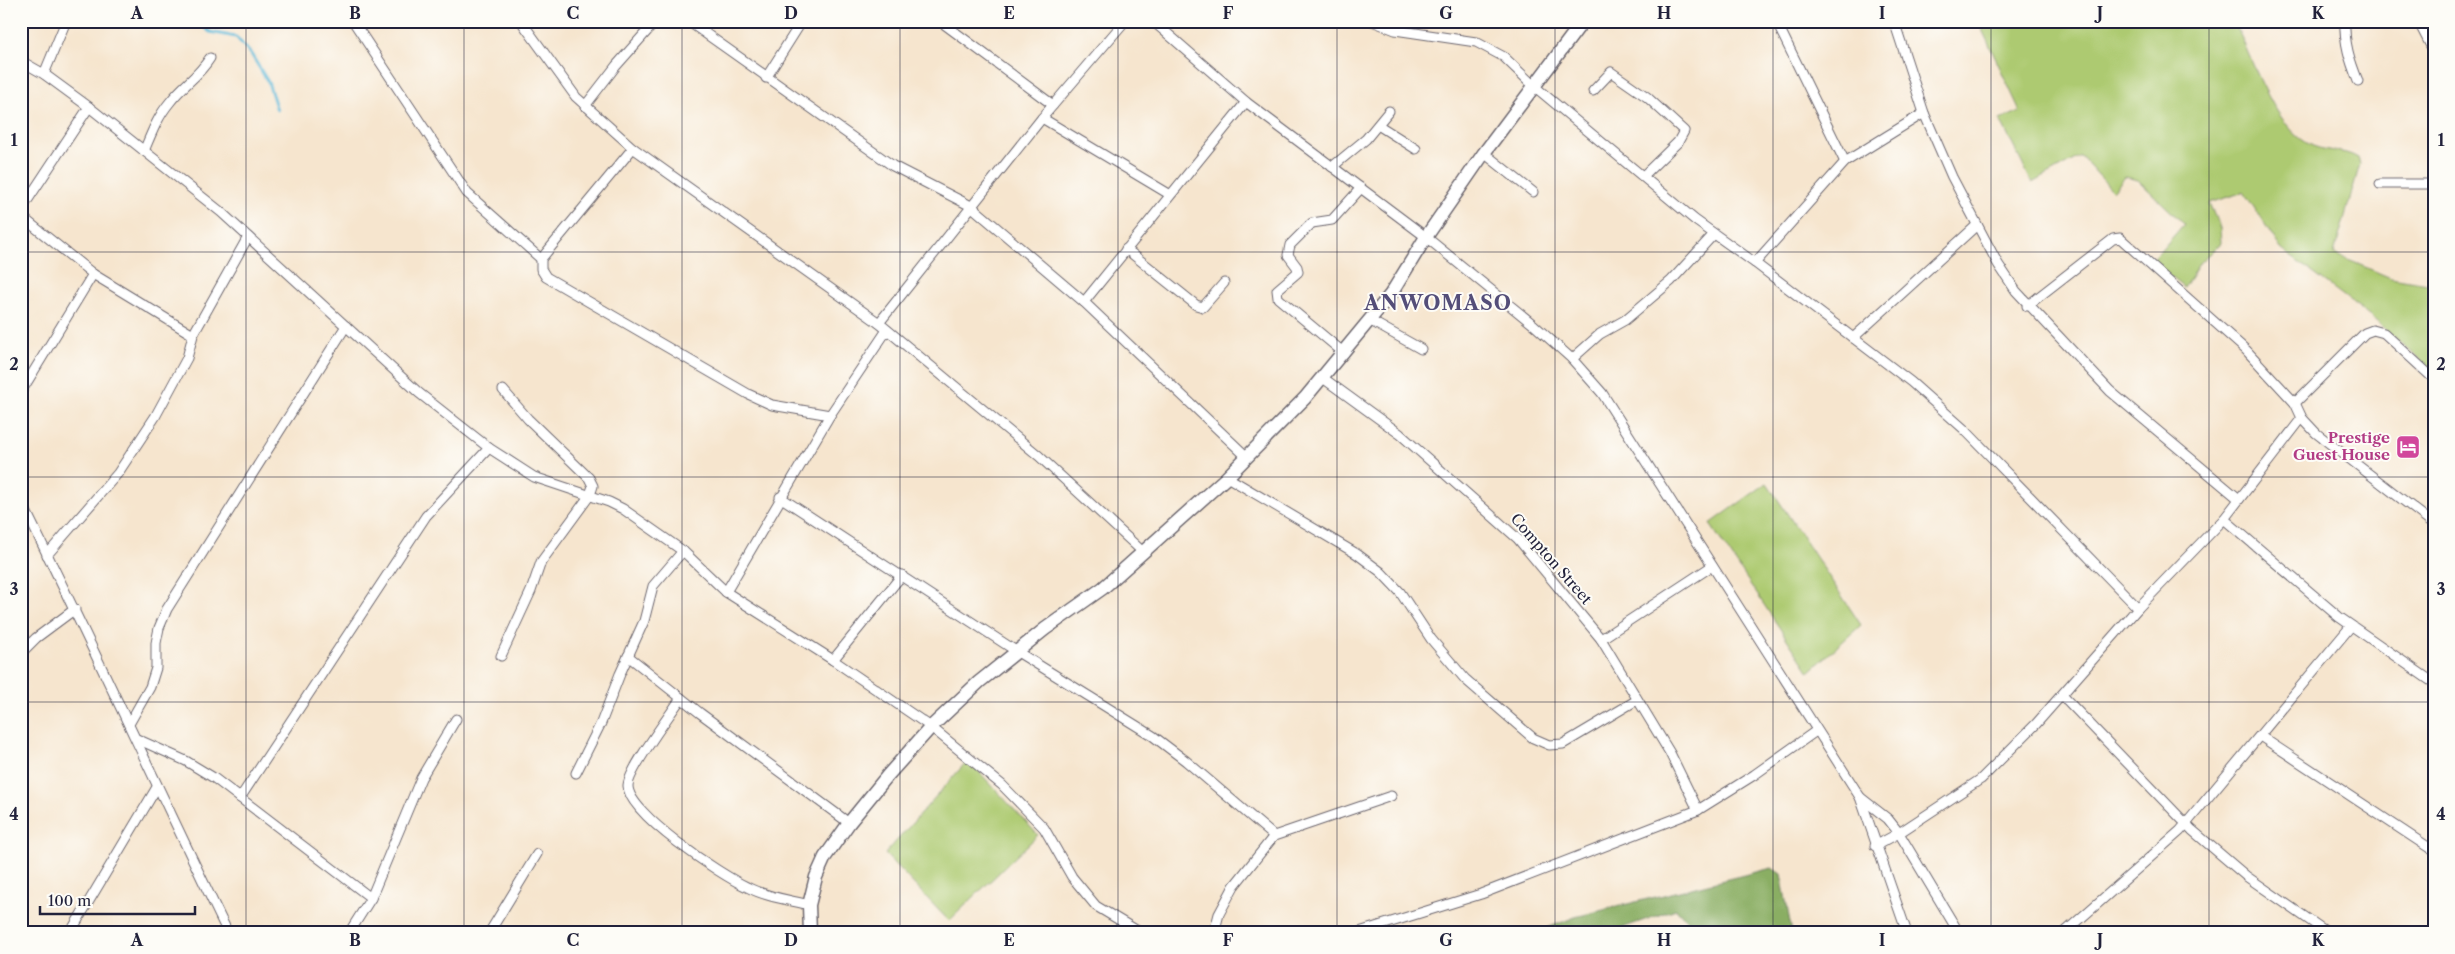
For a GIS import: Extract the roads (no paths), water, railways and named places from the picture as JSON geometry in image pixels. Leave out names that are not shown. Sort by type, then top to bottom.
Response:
[{"type":"street","points":[[44,74],[66,21]]},
{"type":"street","points":[[353,21],[467,194],[541,259],[542,269],[546,277],[553,283],[748,394],[772,405],[830,414]]},
{"type":"street","points":[[521,21],[576,96],[633,148],[879,323],[1039,456],[1144,552]]},
{"type":"street","points":[[586,106],[616,66],[656,21]]},
{"type":"street","points":[[688,21],[893,166],[971,206],[1084,302],[1247,457]]},
{"type":"street","points":[[766,78],[802,21]]},
{"type":"street","points":[[940,21],[1053,105]]},
{"type":"street","points":[[879,323],[1042,118],[1125,21]]},
{"type":"street","points":[[1153,21],[1246,102],[1426,237],[1534,325],[1572,359],[1602,392],[1712,566],[1772,656],[1816,731],[1860,797],[1875,846],[1907,933]]},
{"type":"street","points":[[1372,21],[1395,30],[1484,44],[1504,57],[1534,86],[1714,234],[1911,382],[1965,430],[2138,608]]},
{"type":"street","points":[[810,933],[809,905],[816,877],[825,857],[849,823],[931,727],[979,682],[1016,651],[1103,588],[1144,552],[1247,457],[1323,378],[1391,294],[1426,237],[1484,153],[1583,21]]},
{"type":"street","points":[[1776,21],[1845,162]]},
{"type":"street","points":[[1894,21],[1924,113],[1952,177],[1998,264],[2027,306],[2110,391],[2239,499]]},
{"type":"street","points":[[2345,21],[2344,37],[2350,61],[2358,81]]},
{"type":"street","points":[[2418,21],[2434,52]]},
{"type":"street","points":[[144,151],[160,115],[171,100],[200,74],[210,58]]},
{"type":"street","points":[[21,61],[44,74],[89,107],[248,236],[419,393],[489,448],[534,477],[590,495],[623,509],[683,551],[726,592],[833,660],[931,727],[1002,785],[1044,828],[1072,877],[1096,906],[1141,933]]},
{"type":"street","points":[[1593,90],[1610,72],[1647,97],[1684,131],[1678,142],[1643,176]]},
{"type":"street","points":[[1084,302],[1169,194],[1246,102]]},
{"type":"street","points":[[21,210],[89,107]]},
{"type":"street","points":[[1332,167],[1353,150],[1378,125],[1388,111]]},
{"type":"street","points":[[1755,263],[1845,162],[1924,113]]},
{"type":"street","points":[[1042,118],[1169,194]]},
{"type":"street","points":[[1378,125],[1416,149]]},
{"type":"street","points":[[541,259],[633,148]]},
{"type":"street","points":[[1484,153],[1533,192]]},
{"type":"street","points":[[2380,184],[2434,184]]},
{"type":"street","points":[[1344,353],[1278,298],[1277,290],[1298,272],[1297,267],[1288,255],[1290,245],[1312,223],[1332,220],[1361,188]]},
{"type":"street","points":[[21,216],[93,274],[193,335]]},
{"type":"street","points":[[1853,338],[1977,225]]},
{"type":"street","points":[[1572,359],[1600,334],[1625,320],[1671,281],[1714,234]]},
{"type":"street","points":[[47,555],[118,473],[160,408],[187,358],[193,335],[248,236]]},
{"type":"street","points":[[2027,306],[2113,238],[2120,238],[2246,350],[2295,403],[2302,418],[2316,433],[2434,524]]},
{"type":"street","points":[[1126,249],[1196,305],[1203,307],[1224,283]]},
{"type":"street","points":[[21,392],[93,274]]},
{"type":"street","points":[[1371,320],[1420,349]]},
{"type":"street","points":[[129,724],[150,687],[156,668],[156,643],[159,628],[167,609],[346,326]]},
{"type":"street","points":[[726,592],[830,414],[887,330]]},
{"type":"street","points":[[2295,403],[2365,333],[2373,330],[2384,333],[2434,379]]},
{"type":"street","name":"Compton Street","points":[[1323,378],[1400,434],[1518,538],[1601,639],[1636,700],[1670,753],[1698,810]]},
{"type":"street","points":[[501,656],[528,600],[541,562],[590,495],[593,486],[589,478],[535,426],[503,390]]},
{"type":"street","points":[[1875,846],[1899,833],[1981,778],[2062,695],[2138,608],[2224,520],[2302,418]]},
{"type":"street","points":[[240,798],[426,516],[489,448]]},
{"type":"street","points":[[1226,477],[1357,554],[1381,572],[1400,592],[1431,639],[1465,678],[1533,738],[1549,745],[1563,744],[1636,700]]},
{"type":"street","points":[[780,497],[1016,651],[1152,736],[1186,761],[1274,836]]},
{"type":"street","points":[[21,501],[75,609],[137,739],[157,788],[228,933]]},
{"type":"street","points":[[2224,520],[2351,626],[2434,683]]},
{"type":"street","points":[[576,773],[602,723],[644,621],[654,586],[683,551]]},
{"type":"street","points":[[1601,639],[1712,566]]},
{"type":"street","points":[[833,660],[902,575]]},
{"type":"street","points":[[21,653],[44,632],[75,609]]},
{"type":"street","points":[[2064,933],[2186,824],[2351,626]]},
{"type":"street","points":[[628,656],[849,823]]},
{"type":"street","points":[[2062,695],[2186,824],[2246,876],[2328,933]]},
{"type":"street","points":[[682,698],[633,770],[628,784],[630,796],[659,827],[696,857],[720,873],[748,888],[809,905]]},
{"type":"street","points":[[349,933],[372,898],[421,778],[456,719]]},
{"type":"street","points":[[1356,933],[1481,894],[1698,810],[1754,775],[1816,731]]},
{"type":"street","points":[[2260,736],[2434,851]]},
{"type":"street","points":[[137,739],[186,761],[240,798],[372,898]]},
{"type":"street","points":[[70,933],[157,788]]},
{"type":"street","points":[[1214,933],[1219,914],[1234,886],[1274,836],[1391,796]]},
{"type":"street","points":[[1860,797],[1888,819],[1899,833],[1959,933]]},
{"type":"street","points":[[489,933],[537,854]]},
{"type":"waterway","points":[[196,21],[210,32],[236,37],[251,54],[268,82],[277,110]]},
{"type":"place","name":"Prestige Guest House","points":[[2408,447]]},
{"type":"district","name":"ANWOMASO","points":[[1438,303]]}]
